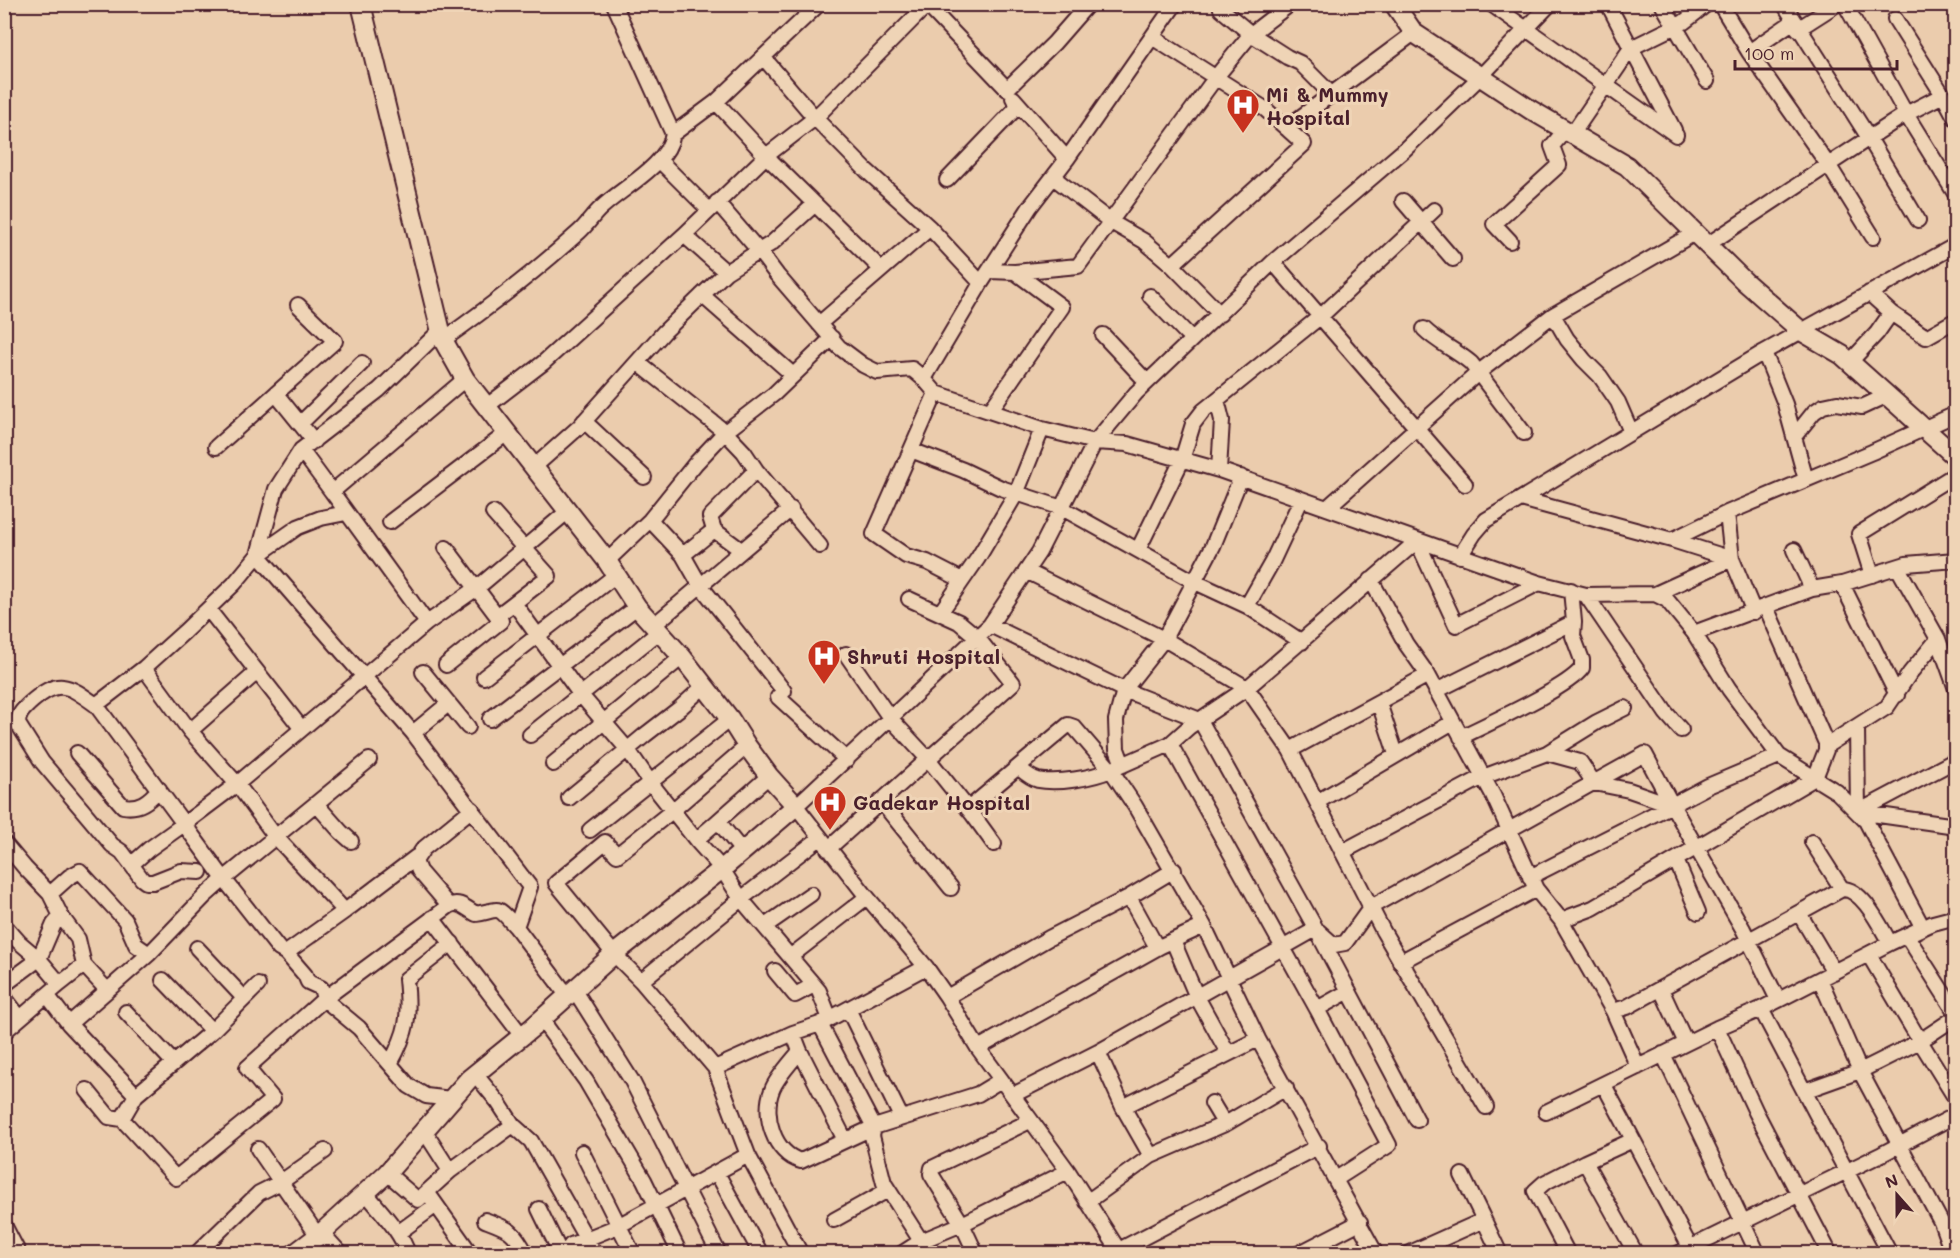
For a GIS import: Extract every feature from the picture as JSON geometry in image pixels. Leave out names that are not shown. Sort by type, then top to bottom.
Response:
[{"type":"street","points":[[361,4],[442,335],[465,379],[611,568],[637,607],[682,657],[730,719],[769,776],[796,806],[824,844],[926,967],[978,1048],[1068,1171],[1120,1252],[1319,1146]]},
{"type":"street","points":[[258,555],[276,489],[301,450],[380,390],[442,335],[493,305],[582,230],[601,208],[659,160],[671,146],[673,134],[614,4]]},
{"type":"street","points":[[673,134],[716,102],[819,4]]},
{"type":"street","points":[[1007,89],[1054,43],[1088,4]]},
{"type":"street","points":[[924,379],[981,283],[1030,207],[1067,159],[1175,4]]},
{"type":"street","points":[[990,271],[1016,272],[1078,266],[1216,77],[1251,34],[1290,4]]},
{"type":"street","points":[[1394,4],[1414,33],[1531,110],[1627,166],[1744,282],[1802,331],[1842,355],[1956,457]]},
{"type":"street","points":[[1491,4],[1676,135],[1608,4]]},
{"type":"street","points":[[294,1254],[320,1234],[387,1173],[423,1129],[475,1074],[522,1036],[614,954],[722,869],[796,806],[990,625],[1039,552],[1095,442],[1147,382],[1273,262],[1404,150],[1480,77],[1550,4]]},
{"type":"street","points":[[1662,4],[1707,81]]},
{"type":"street","points":[[1510,241],[1494,224],[1559,165],[1552,146],[1570,131],[1607,85],[1631,48],[1684,22],[1707,4]]},
{"type":"street","points":[[1720,4],[1749,52],[1829,166],[1873,237]]},
{"type":"street","points":[[1784,4],[1918,220]]},
{"type":"street","points":[[1749,52],[1837,4]]},
{"type":"street","points":[[1845,4],[1906,114],[1956,195]]},
{"type":"street","points":[[488,406],[543,363],[684,235],[766,156],[815,118],[926,5],[1007,89],[1018,105],[1067,159]]},
{"type":"street","points":[[1221,9],[1251,34],[1300,63],[1331,94]]},
{"type":"street","points":[[1894,19],[1956,119]]},
{"type":"street","points":[[1286,128],[1414,33]]},
{"type":"street","points":[[1152,37],[1265,109],[1304,144],[1172,265]]},
{"type":"street","points":[[763,57],[815,118],[867,171],[930,228],[981,283]]},
{"type":"street","points":[[1328,507],[1479,372],[1552,315],[1701,239],[1829,166],[1906,114],[1943,96]]},
{"type":"street","points":[[716,102],[766,156],[882,269]]},
{"type":"street","points":[[947,180],[1018,105]]},
{"type":"street","points":[[659,160],[713,206],[759,252],[839,347],[863,365],[878,372],[912,369],[936,393],[1042,429],[1095,442],[1127,444],[1219,470],[1460,556],[1539,583],[1586,596],[1654,594],[1732,560]]},
{"type":"street","points":[[1053,177],[1111,222],[1144,241],[1172,265],[1220,314]]},
{"type":"street","points":[[1403,201],[1453,259]]},
{"type":"street","points":[[534,467],[584,421],[664,332],[726,272],[772,243],[815,204]]},
{"type":"street","points":[[1138,550],[1182,460],[1193,424],[1203,411],[1321,316],[1434,210]]},
{"type":"street","points":[[819,324],[930,228]]},
{"type":"street","points":[[684,235],[726,272]]},
{"type":"street","points":[[1460,556],[1486,520],[1764,352],[1956,245]]},
{"type":"street","points":[[1273,262],[1465,484]]},
{"type":"street","points":[[990,411],[1062,307],[1016,272]]},
{"type":"street","points":[[1869,293],[1891,313],[1926,337],[1956,320]]},
{"type":"street","points":[[702,295],[794,375]]},
{"type":"street","points":[[1150,296],[1192,339]]},
{"type":"street","points":[[216,447],[335,341],[298,305]]},
{"type":"street","points":[[1849,363],[1877,333],[1891,313]]},
{"type":"street","points":[[1552,315],[1567,339],[1600,376],[1618,402],[1631,432]]},
{"type":"street","points":[[1424,329],[1434,340],[1460,354],[1479,372],[1524,433]]},
{"type":"street","points":[[1103,335],[1147,382]]},
{"type":"street","points":[[484,677],[538,636],[611,568],[695,464],[725,432],[774,394],[832,338]]},
{"type":"street","points":[[1764,352],[1785,404],[1806,480]]},
{"type":"street","points":[[637,362],[725,432],[820,546]]},
{"type":"street","points":[[300,423],[362,363]]},
{"type":"street","points":[[332,492],[465,379]]},
{"type":"street","points":[[936,393],[873,534],[906,556],[927,562],[962,580]]},
{"type":"street","points":[[276,394],[314,441]]},
{"type":"street","points":[[1794,437],[1814,412],[1823,406],[1837,403],[1862,407],[1888,395]]},
{"type":"street","points":[[1217,400],[1222,420],[1219,470]]},
{"type":"street","points":[[1672,540],[1727,513],[1956,414]]},
{"type":"street","points":[[584,421],[644,477]]},
{"type":"street","points":[[940,613],[1016,494],[1042,429]]},
{"type":"street","points":[[390,522],[507,433]]},
{"type":"street","points":[[301,450],[427,623]]},
{"type":"street","points":[[911,450],[1016,494],[1062,508],[1193,581],[1247,606],[1302,642]]},
{"type":"street","points":[[741,550],[714,530],[710,517],[756,470]]},
{"type":"street","points":[[1872,574],[1859,534],[1956,474]]},
{"type":"street","points":[[1117,768],[1116,720],[1124,690],[1164,639],[1213,546],[1241,477]]},
{"type":"street","points":[[1521,499],[1672,540],[1732,560]]},
{"type":"street","points":[[1247,606],[1272,562],[1301,500]]},
{"type":"street","points":[[530,735],[656,629],[700,585],[791,509]]},
{"type":"street","points":[[132,864],[237,784],[427,623],[477,588],[526,549],[567,512]]},
{"type":"street","points":[[96,705],[144,668],[208,609],[234,584],[258,555],[298,527],[321,518],[346,513]]},
{"type":"street","points":[[493,513],[549,576],[496,616]]},
{"type":"street","points":[[1727,513],[1732,560],[1760,609],[1826,746]]},
{"type":"street","points":[[650,520],[683,555],[700,585],[784,691],[778,697],[847,759]]},
{"type":"street","points":[[683,555],[714,530]]},
{"type":"street","points":[[1018,767],[1038,780],[1082,779],[1117,768],[1170,744],[1247,688],[1417,541]]},
{"type":"street","points":[[1417,541],[1456,626],[1539,583]]},
{"type":"street","points":[[446,548],[501,621],[446,665]]},
{"type":"street","points":[[1794,550],[1812,589]]},
{"type":"street","points":[[258,555],[413,733],[530,887],[516,927]]},
{"type":"street","points":[[1694,633],[1812,589],[1842,584],[1906,564],[1956,560]]},
{"type":"street","points":[[1898,568],[1938,639],[1956,689]]},
{"type":"street","points":[[1026,571],[1164,639],[1247,688],[1290,750],[1400,962],[1486,1107]]},
{"type":"street","points":[[1371,580],[1406,644],[1428,675],[1483,777],[1533,883],[1561,920],[1613,1011],[1638,1068]]},
{"type":"street","points":[[1842,584],[1897,695]]},
{"type":"street","points":[[1461,737],[1578,674],[1582,668],[1582,660],[1573,636],[1571,590]]},
{"type":"street","points":[[1654,594],[1668,600],[1694,633],[1729,689],[1779,756],[1837,792],[1866,821],[1923,928]]},
{"type":"street","points":[[1586,596],[1666,713],[1681,730]]},
{"type":"street","points":[[641,981],[741,899],[824,844],[881,801],[1013,683],[977,637],[959,622],[909,599]]},
{"type":"street","points":[[513,603],[580,694],[628,750],[672,811],[722,869],[741,899],[819,991],[825,1021],[874,1127],[872,1136],[888,1190],[921,1241]]},
{"type":"street","points":[[490,719],[637,607]]},
{"type":"street","points":[[208,609],[302,729]]},
{"type":"street","points":[[1436,691],[1574,622]]},
{"type":"street","points":[[990,625],[1124,690],[1200,720],[1316,929],[1417,1120]]},
{"type":"street","points":[[1561,920],[1593,908],[1815,778],[1826,746],[1887,707],[1910,673],[1938,639]]},
{"type":"street","points":[[846,654],[890,718],[928,760],[994,844]]},
{"type":"street","points":[[553,764],[682,657]]},
{"type":"street","points":[[144,668],[190,730],[237,784],[275,836],[345,911]]},
{"type":"street","points":[[190,730],[257,672]]},
{"type":"street","points":[[423,672],[468,727]]},
{"type":"street","points":[[1290,750],[1428,675]]},
{"type":"street","points":[[200,872],[181,871],[153,882],[142,879],[122,852],[112,845],[42,762],[18,723],[22,710],[43,692],[57,686],[67,687],[96,705],[224,879],[279,949],[286,953],[308,981],[321,988],[324,999],[359,1029],[409,1086],[426,1096],[451,1099]]},
{"type":"street","points":[[569,798],[704,686]]},
{"type":"street","points":[[1379,703],[1396,754]]},
{"type":"street","points":[[413,733],[448,704]]},
{"type":"street","points":[[1342,852],[1483,777],[1547,753],[1625,708]]},
{"type":"street","points":[[590,830],[730,719]]},
{"type":"street","points":[[1317,802],[1453,722]]},
{"type":"street","points":[[968,809],[1068,725],[1074,727],[1117,768],[1135,806],[1174,870],[1204,926],[1258,1039],[1319,1146],[1376,1254]]},
{"type":"street","points":[[1857,727],[1858,812]]},
{"type":"street","points":[[1578,734],[1580,762],[1594,783],[1629,790],[1672,805]]},
{"type":"street","points":[[1170,744],[1389,1144],[1336,1179]]},
{"type":"street","points":[[747,746],[617,855],[605,842],[556,883],[614,954],[641,981],[715,1068],[748,1155],[801,1254]]},
{"type":"street","points":[[77,753],[123,806],[130,807],[148,802],[159,789]]},
{"type":"street","points":[[1547,753],[1580,762]]},
{"type":"street","points":[[1316,929],[1334,945],[1345,943],[1371,907],[1645,754],[1749,941],[1779,1000]]},
{"type":"street","points":[[1400,962],[1533,883],[1672,805],[1708,786],[1779,756]]},
{"type":"street","points":[[69,1024],[148,954],[224,879],[369,760]]},
{"type":"street","points":[[1858,812],[1956,760]]},
{"type":"street","points":[[696,840],[769,776]]},
{"type":"street","points":[[881,801],[951,888]]},
{"type":"street","points":[[317,805],[340,832],[351,841]]},
{"type":"street","points":[[286,953],[416,857],[472,809]]},
{"type":"street","points":[[1858,812],[1956,826]]},
{"type":"street","points":[[718,821],[742,851]]},
{"type":"street","points":[[1812,842],[1842,889]]},
{"type":"street","points":[[4,843],[50,894],[61,916],[78,939],[84,965],[106,990]]},
{"type":"street","points":[[205,896],[200,865],[208,855]]},
{"type":"street","points":[[416,857],[415,861],[419,871],[449,906]]},
{"type":"street","points":[[1676,860],[1698,912]]},
{"type":"street","points":[[947,997],[1174,870]]},
{"type":"street","points":[[50,894],[69,877],[80,871],[125,920],[136,945],[148,954]]},
{"type":"street","points":[[1613,1011],[1627,1007],[1661,989],[1842,889],[1854,891],[1872,913],[1890,943]]},
{"type":"street","points":[[765,926],[811,894]]},
{"type":"street","points":[[791,956],[867,897]]},
{"type":"street","points":[[1129,897],[1155,944],[1167,944]]},
{"type":"street","points":[[87,1090],[110,1117],[122,1119],[176,1178],[273,1099],[247,1068],[324,999],[453,903],[461,904],[476,914],[493,908],[502,911],[571,992],[632,1081],[719,1254]]},
{"type":"street","points":[[1799,913],[1834,972]]},
{"type":"street","points":[[4,985],[39,959],[54,924],[61,916]]},
{"type":"street","points":[[432,918],[522,1036]]},
{"type":"street","points":[[1546,1112],[1717,1028],[1761,1009],[1890,943],[1923,928],[1954,920]]},
{"type":"street","points":[[4,925],[39,959],[60,984]]},
{"type":"street","points":[[978,1048],[1204,926]]},
{"type":"street","points":[[1013,1095],[1098,1052],[1227,977],[1316,929]]},
{"type":"street","points":[[1804,1091],[1860,1071],[1920,1041],[1956,1015],[1907,936]]},
{"type":"street","points":[[390,1064],[402,1042],[409,1019],[406,979],[452,943]]},
{"type":"street","points":[[1167,944],[1228,1053]]},
{"type":"street","points":[[197,948],[244,998]]},
{"type":"street","points":[[1869,955],[1956,1099]]},
{"type":"street","points":[[4,1032],[84,965]]},
{"type":"street","points":[[715,1068],[825,1021],[926,967]]},
{"type":"street","points":[[775,971],[795,995],[814,985]]},
{"type":"street","points":[[1820,979],[1860,1071],[1941,1222],[1950,1247]]},
{"type":"street","points":[[163,980],[212,1030]]},
{"type":"street","points":[[122,1119],[136,1095],[212,1030],[258,985]]},
{"type":"street","points":[[1661,989],[1686,1043]]},
{"type":"street","points":[[1317,1009],[1349,992]]},
{"type":"street","points":[[47,995],[69,1024],[136,1095]]},
{"type":"street","points":[[4,997],[20,1018]]},
{"type":"street","points":[[848,1009],[901,1117]]},
{"type":"street","points":[[1761,1009],[1890,1254]]},
{"type":"street","points":[[126,1012],[174,1063]]},
{"type":"street","points":[[541,1019],[586,1081],[644,1180],[680,1254]]},
{"type":"street","points":[[1717,1028],[1756,1112],[1830,1254]]},
{"type":"street","points":[[793,1033],[845,1140]]},
{"type":"street","points":[[1123,1107],[1258,1039]]},
{"type":"street","points":[[800,1051],[772,1089],[768,1122],[779,1145],[789,1158],[801,1161],[874,1127],[978,1094],[1000,1080]]},
{"type":"street","points":[[1098,1052],[1123,1107],[1151,1156]]},
{"type":"street","points":[[1663,1054],[1758,1254]]},
{"type":"street","points":[[475,1074],[513,1125],[531,1141],[595,1254]]},
{"type":"street","points":[[1604,1085],[1690,1247]]},
{"type":"street","points":[[1087,1202],[1151,1156],[1227,1123],[1286,1088]]},
{"type":"street","points":[[1212,1103],[1227,1123]]},
{"type":"street","points":[[1677,1254],[1956,1115]]},
{"type":"street","points":[[976,1254],[962,1224],[931,1174],[932,1168],[1030,1120]]},
{"type":"street","points":[[387,1173],[418,1200],[450,1171],[513,1125]]},
{"type":"street","points":[[423,1129],[450,1171]]},
{"type":"street","points":[[1568,1254],[1535,1191],[1538,1187],[1585,1162],[1633,1140]]},
{"type":"street","points":[[258,1149],[320,1234],[341,1254]]},
{"type":"street","points":[[196,1254],[253,1199],[325,1151]]},
{"type":"street","points":[[582,1152],[633,1254]]},
{"type":"street","points":[[539,1209],[563,1254],[571,1245],[618,1226],[748,1155]]},
{"type":"street","points":[[1585,1162],[1636,1254]]},
{"type":"street","points":[[901,1254],[921,1241],[962,1224],[1068,1171]]},
{"type":"street","points":[[717,1173],[761,1254]]},
{"type":"street","points":[[1462,1175],[1500,1254]]},
{"type":"street","points":[[834,1220],[888,1190]]},
{"type":"street","points":[[366,1192],[398,1233],[408,1254]]},
{"type":"street","points":[[427,1192],[471,1254]]},
{"type":"street","points":[[398,1233],[436,1205]]},
{"type":"street","points":[[485,1220],[509,1229],[516,1236],[526,1254]]},
{"type":"street","points":[[1408,1254],[1484,1220]]},
{"type":"street","points":[[1298,1254],[1360,1222]]},
{"type":"street","points":[[4,1225],[19,1254]]},
{"type":"place","name":"Mi & Mummy Hospital","points":[[1243,134]]},
{"type":"place","name":"Shruti Hospital","points":[[824,685]]},
{"type":"place","name":"Gadekar Hospital","points":[[830,831]]}]
